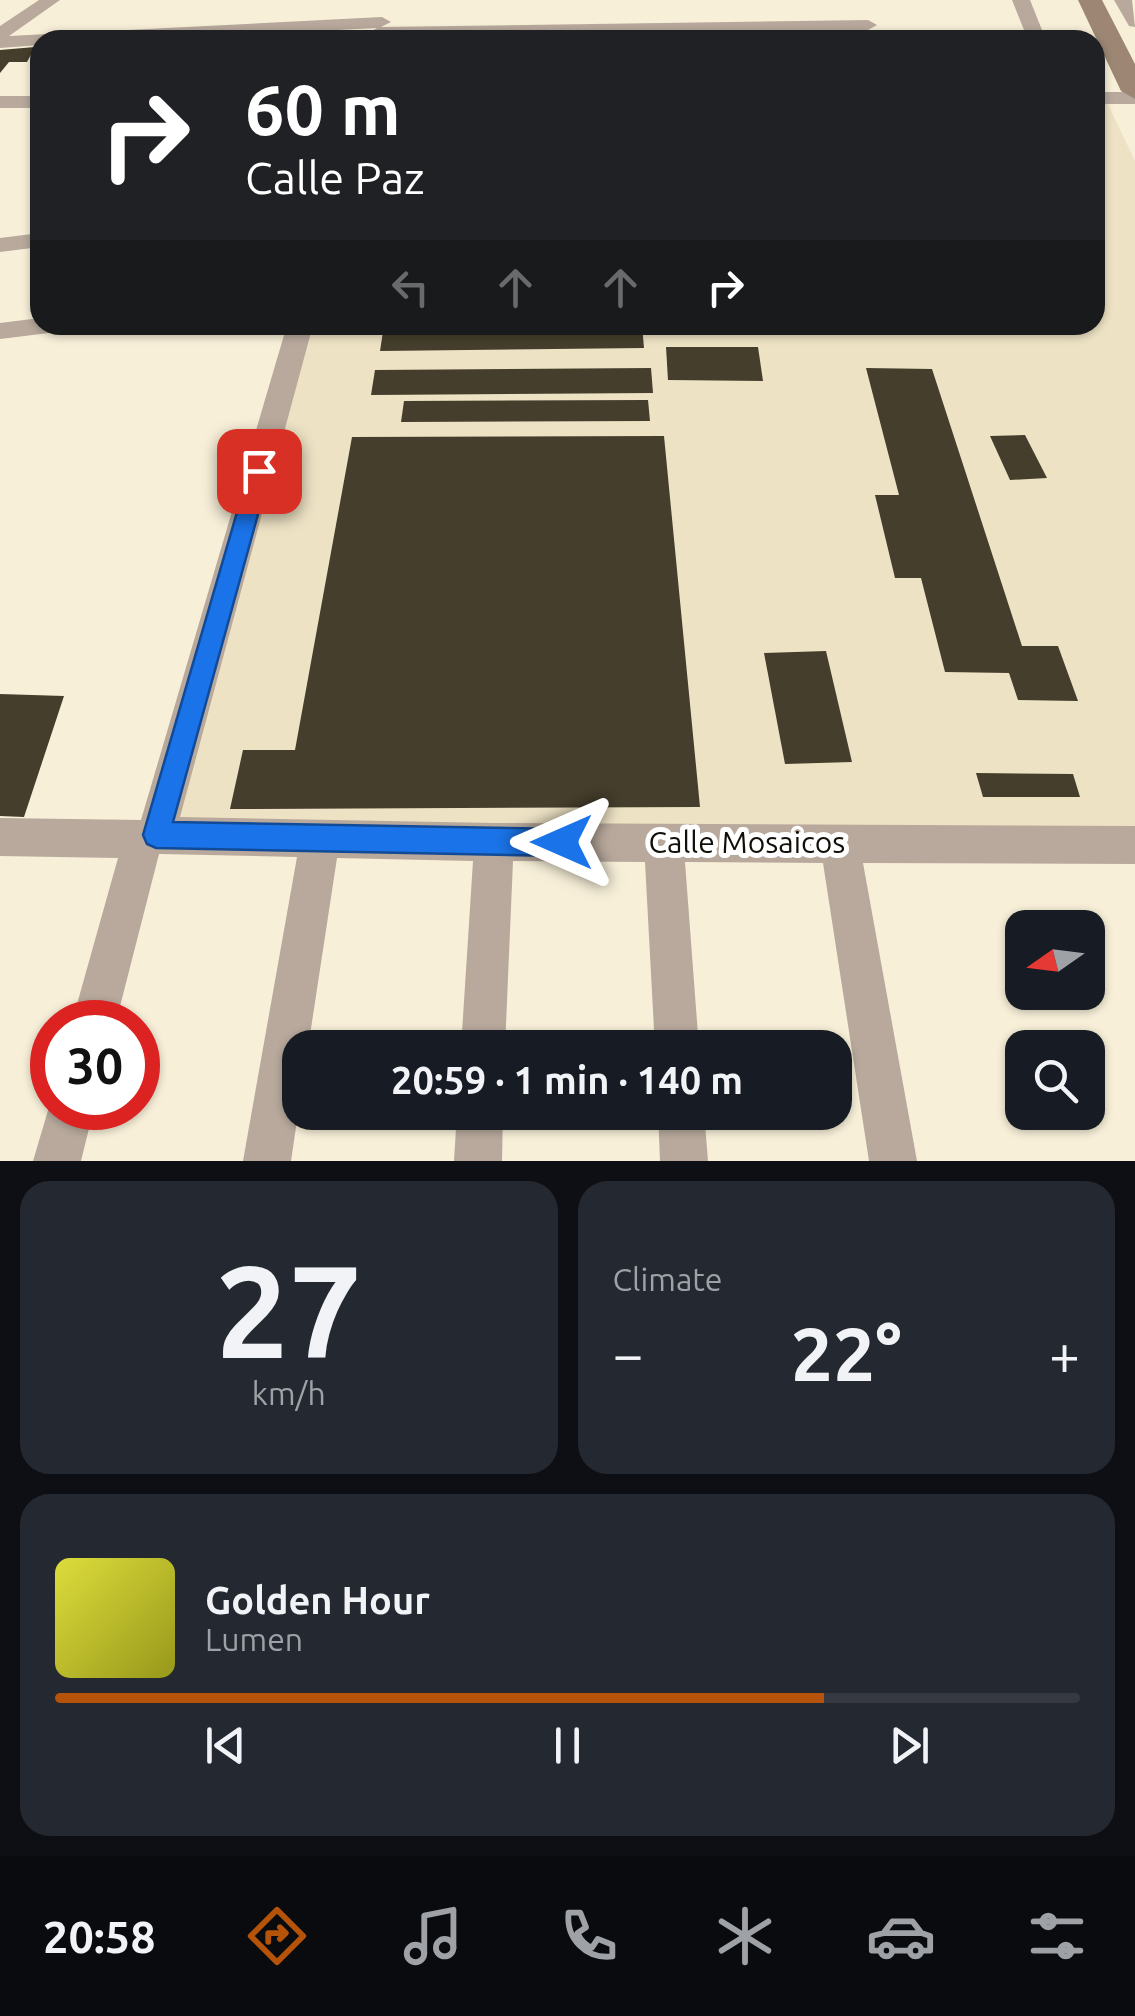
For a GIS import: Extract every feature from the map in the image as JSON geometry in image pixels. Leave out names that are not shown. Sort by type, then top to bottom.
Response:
[{"type":"main road","points":[[1090,0],[1104,30]]},
{"type":"main road","points":[[1105,31],[1135,94]]},
{"type":"street","points":[[0,34],[51,0]]},
{"type":"street","points":[[379,30],[386,0]]},
{"type":"street","points":[[860,0],[869,30]]},
{"type":"street","points":[[1021,0],[1033,30]]},
{"type":"street","points":[[1123,0],[1135,22]]},
{"type":"street","points":[[0,42],[30,41]]},
{"type":"street","points":[[1105,97],[1135,94]]},
{"type":"street","points":[[0,102],[30,102]]},
{"type":"street","points":[[0,245],[30,241]]},
{"type":"street","points":[[0,332],[30,328]]},
{"type":"street","points":[[101,1000],[297,335]]},
{"type":"street","name":"Calle Mosaicos","points":[[0,837],[1135,845]]},
{"type":"street","points":[[267,1161],[320,840]]},
{"type":"street","points":[[485,1030],[494,842]]},
{"type":"street","points":[[664,842],[676,1030]]},
{"type":"street","points":[[840,843],[892,1161]]},
{"type":"street","points":[[57,1161],[65,1130]]},
{"type":"street","points":[[478,1161],[479,1130]]},
{"type":"street","points":[[682,1130],[684,1161]]},
{"type":"shaded area","points":[[1105,98],[1135,161],[1135,845],[156,835],[297,335],[1105,335]]},
{"type":"building","points":[[30,47],[30,56],[27,62],[9,62],[0,73],[0,50]]},
{"type":"building","points":[[382,335],[643,335],[644,348],[380,351]]},
{"type":"building","points":[[666,347],[758,347],[763,381],[668,380]]},
{"type":"building","points":[[651,368],[653,393],[371,395],[375,370]]},
{"type":"building","points":[[866,368],[932,369],[1022,646],[1058,646],[1078,701],[1018,700],[1009,673],[945,672],[921,578],[895,578],[875,495],[899,495]]},
{"type":"building","points":[[648,400],[650,421],[401,422],[404,401]]},
{"type":"building","points":[[1025,435],[1047,478],[1010,480],[990,436]]},
{"type":"building","points":[[664,436],[700,807],[230,809],[243,750],[295,750],[352,437]]},
{"type":"building","points":[[826,651],[852,762],[785,764],[764,653]]},
{"type":"building","points":[[0,694],[64,696],[24,817],[0,816]]},
{"type":"building","points":[[976,773],[1073,774],[1080,797],[983,797]]},
{"type":"route","points":[[259,471],[156,835],[562,842]]}]
